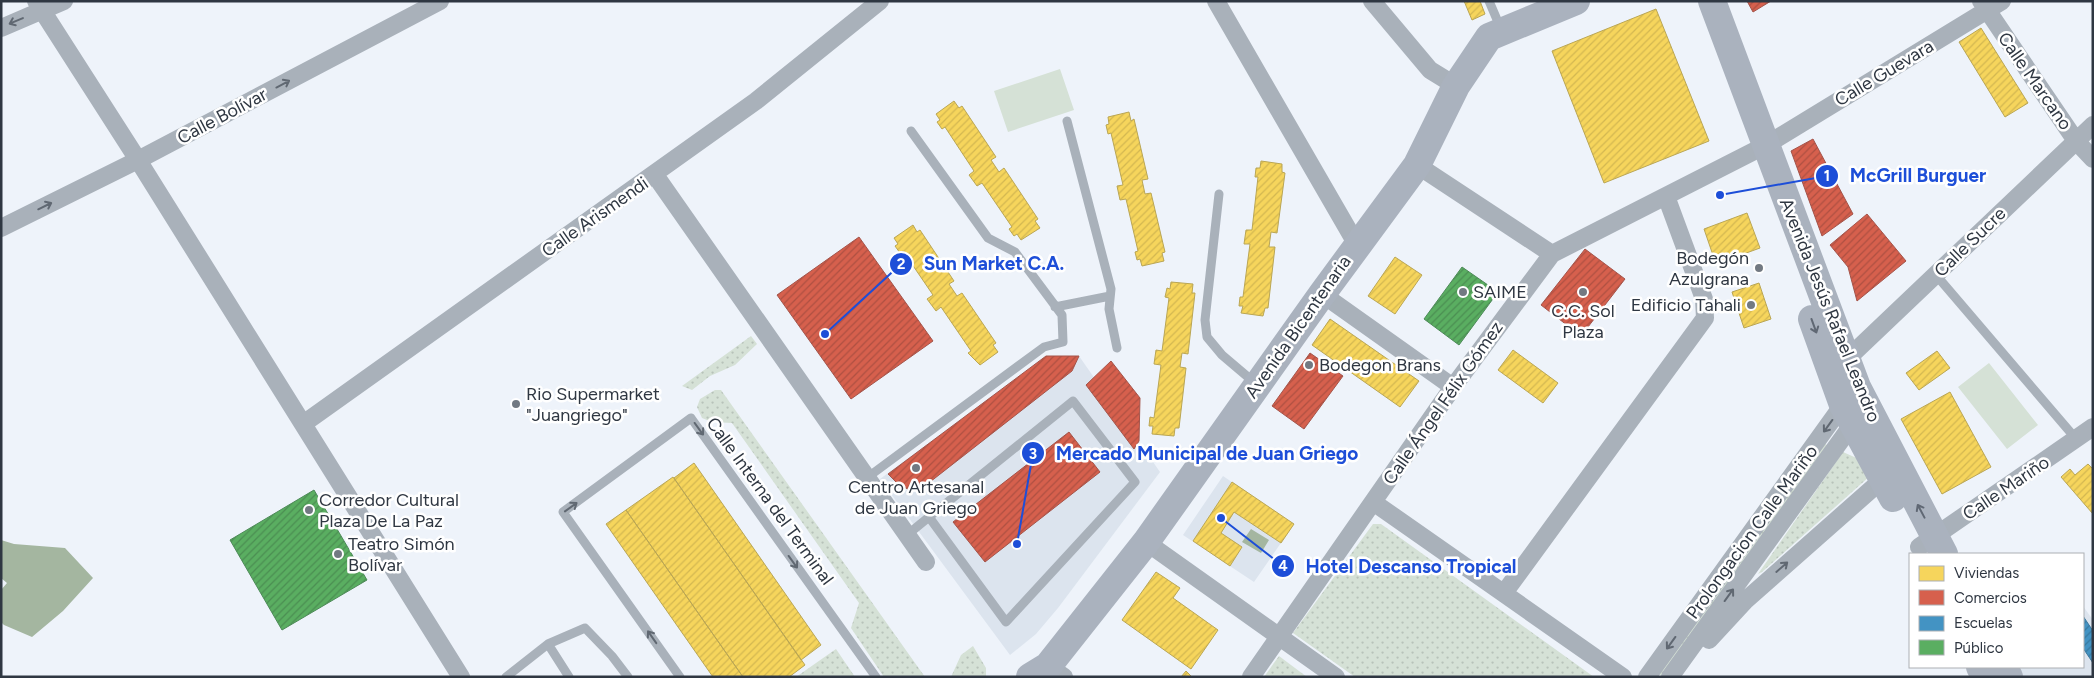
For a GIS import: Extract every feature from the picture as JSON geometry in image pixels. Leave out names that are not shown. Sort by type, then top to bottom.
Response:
[{"type":"main road","name":"Avenida Bicentenaria","points":[[1048,673],[1146,542],[1357,245],[1417,165],[1456,86],[1489,37],[1576,1]]},
{"type":"main road","name":"Avenida Jesús Rafael Leandro","points":[[1694,1],[1847,359],[1854,406],[1930,548]]},
{"type":"main road","name":"Avenida Jesús Rafael Leandro","points":[[1712,1],[1758,149],[1883,479],[1930,548]]},
{"type":"street","points":[[1,28],[39,6],[64,1]]},
{"type":"street","name":"Calle Bolívar","points":[[1,228],[138,160],[440,1]]},
{"type":"street","name":"Calle Arismendi","points":[[303,424],[655,175],[756,101],[880,1]]},
{"type":"street","points":[[1216,1],[1357,245]]},
{"type":"street","points":[[1372,1],[1430,70],[1456,86]]},
{"type":"street","name":"Calle Guevara","points":[[1758,149],[1984,6],[2002,1]]},
{"type":"street","points":[[39,6],[138,160],[461,677]]},
{"type":"street","name":"Calle Marcano","points":[[1984,6],[2076,141],[2093,159]]},
{"type":"street","name":"Calle Sucre","points":[[1847,359],[2093,125]]},
{"type":"street","name":"Calle Ángel Félix Gómez","points":[[1251,677],[1453,386],[1552,254],[1758,149]]},
{"type":"street","points":[[1417,165],[1552,254]]},
{"type":"street","points":[[655,175],[926,562]]},
{"type":"street","points":[[1504,593],[1705,318],[1704,299],[1666,196]]},
{"type":"street","points":[[1322,294],[1453,386]]},
{"type":"street","name":"Prolongacion Calle Mariño","points":[[1647,677],[1854,406]]},
{"type":"street","name":"Prolongacion Calle Mariño","points":[[1670,677],[1854,406]]},
{"type":"street","name":"Calle Mariño","points":[[1930,548],[2093,427]]},
{"type":"street","points":[[1675,677],[1746,600],[1883,479]]},
{"type":"street","points":[[1374,502],[1623,677]]},
{"type":"street","points":[[1146,542],[1336,677]]},
{"type":"lane","points":[[1489,1],[1502,32]]},
{"type":"lane","points":[[1067,121],[1111,289],[1109,308],[1117,348]]},
{"type":"lane","points":[[868,478],[1044,347],[1063,342],[1062,315],[1015,252],[988,238],[911,131]]},
{"type":"lane","points":[[1219,194],[1205,320],[1208,337],[1222,355],[1257,385]]},
{"type":"lane","points":[[1936,275],[2076,440]]},
{"type":"lane","points":[[1055,307],[1110,296]]},
{"type":"lane","points":[[908,535],[929,517],[1073,401],[1135,482],[1006,622],[929,517]]},
{"type":"lane","name":"Calle Interna del Terminal","points":[[680,677],[563,512],[691,418],[876,677]]},
{"type":"lane","points":[[507,676],[548,644],[585,628],[612,656],[628,677]]},
{"type":"lane","points":[[548,644],[569,677]]},
{"type":"shaded area","points":[[1060,69],[1074,110],[1008,132],[994,91]]},
{"type":"shaded area","points":[[751,336],[757,344],[735,365],[710,376],[692,390],[682,386]]},
{"type":"shaded area","points":[[1046,356],[1079,356],[1160,472],[1058,608],[1036,634],[1010,655],[880,479]]},
{"type":"shaded area","points":[[1989,363],[2038,425],[2007,449],[1958,387]]},
{"type":"shaded area","points":[[715,390],[721,390],[925,677],[884,677],[851,628],[859,603],[732,423],[712,422],[702,418],[697,407],[700,399]]},
{"type":"shaded area","points":[[1823,442],[1828,446],[1662,676],[1657,673]]},
{"type":"shaded area","points":[[1843,452],[1861,460],[1870,476],[1758,574]]},
{"type":"shaded area","points":[[1223,476],[1294,524],[1254,582],[1183,535]]},
{"type":"shaded area","points":[[1373,524],[1381,524],[1594,677],[1355,677],[1293,633]]},
{"type":"shaded area","points":[[1251,529],[1269,540],[1261,553],[1242,542]]},
{"type":"shaded area","points":[[1,540],[14,544],[65,548],[93,578],[63,611],[32,637],[1,622],[1,590],[7,583],[1,578]]},
{"type":"shaded area","points":[[2084,607],[2093,620],[2093,677],[2023,677],[2018,668],[2084,668]]},
{"type":"shaded area","points":[[973,646],[986,668],[986,676],[951,677],[961,655]]},
{"type":"shaded area","points":[[836,649],[855,677],[796,677]]},
{"type":"shaded area","points":[[1279,656],[1307,677],[1264,677]]},
{"type":"building: Viviendas","points":[[1464,1],[1480,1],[1485,14],[1472,20]]},
{"type":"building: Viviendas","points":[[1656,9],[1709,141],[1604,183],[1552,51]]},
{"type":"building: Viviendas","points":[[1981,28],[2028,103],[2005,117],[1959,42]]},
{"type":"building: Viviendas","points":[[954,101],[959,108],[962,106],[996,157],[991,160],[999,172],[1004,168],[1038,219],[1035,221],[1040,228],[1021,240],[1017,234],[1014,236],[1009,229],[1012,227],[982,183],[977,186],[969,175],[974,171],[945,127],[942,129],[937,122],[940,120],[936,114]]},
{"type":"building: Viviendas","points":[[1129,112],[1131,121],[1134,119],[1148,179],[1142,180],[1145,194],[1151,193],[1165,252],[1162,253],[1164,261],[1142,266],[1140,259],[1137,260],[1135,252],[1138,251],[1126,199],[1120,200],[1117,186],[1123,185],[1111,133],[1108,134],[1106,125],[1109,124],[1108,117]]},
{"type":"building: Viviendas","points":[[1261,161],[1282,164],[1282,172],[1285,173],[1277,233],[1271,232],[1269,247],[1275,247],[1268,308],[1265,308],[1263,316],[1241,313],[1243,306],[1239,306],[1240,297],[1243,297],[1250,244],[1244,244],[1246,230],[1252,230],[1258,177],[1255,177],[1256,168],[1260,168]]},
{"type":"building: Viviendas","points":[[1747,213],[1760,248],[1716,264],[1704,229]]},
{"type":"building: Viviendas","points":[[913,225],[917,232],[920,230],[954,281],[949,284],[957,296],[962,293],[996,343],[993,345],[998,352],[980,365],[968,353],[971,351],[941,307],[936,311],[927,299],[933,295],[903,251],[900,253],[895,246],[898,244],[894,238]]},
{"type":"building: Viviendas","points":[[1395,257],[1422,275],[1395,314],[1368,296]]},
{"type":"building: Viviendas","points":[[1171,282],[1193,284],[1192,293],[1195,293],[1188,354],[1182,353],[1180,367],[1186,368],[1179,428],[1175,428],[1174,436],[1152,434],[1153,426],[1149,426],[1150,417],[1154,418],[1161,365],[1154,364],[1156,350],[1162,351],[1169,298],[1165,297],[1167,288],[1170,289]]},
{"type":"building: Viviendas","name":"Edificio Tahali","points":[[1759,283],[1771,319],[1744,328],[1732,292]]},
{"type":"building: Viviendas","points":[[1330,319],[1419,381],[1400,407],[1312,345]]},
{"type":"building: Viviendas","points":[[1513,350],[1558,383],[1543,403],[1498,370]]},
{"type":"building: Viviendas","points":[[1937,351],[1950,368],[1919,390],[1906,373]]},
{"type":"building: Viviendas","points":[[1950,392],[1991,467],[1942,494],[1901,419]]},
{"type":"building: Viviendas","points":[[694,463],[821,645],[801,660],[674,478]]},
{"type":"building: Viviendas","points":[[2088,464],[2093,469],[2093,514],[2061,477],[2070,469],[2075,475]]},
{"type":"building: Viviendas","points":[[673,477],[805,665],[789,677],[743,677],[626,510]]},
{"type":"building: Viviendas","points":[[1232,482],[1294,524],[1281,543],[1234,512],[1221,533],[1242,547],[1230,566],[1193,541]]},
{"type":"building: Viviendas","points":[[626,510],[743,677],[713,677],[606,524]]},
{"type":"building: Viviendas","points":[[1156,572],[1180,588],[1173,598],[1218,630],[1191,669],[1122,620]]},
{"type":"building: Viviendas","points":[[1186,671],[1192,677],[1181,677]]},
{"type":"building: Comercios","points":[[1747,1],[1771,1],[1753,12]]},
{"type":"building: Comercios","points":[[1813,139],[1853,214],[1822,236],[1791,151]]},
{"type":"building: Comercios","points":[[1867,214],[1906,261],[1857,301],[1848,267],[1830,245]]},
{"type":"building: Comercios","points":[[859,237],[933,341],[851,399],[777,295]]},
{"type":"building: Comercios","name":"C.C. Sol Plaza","points":[[1585,249],[1625,279],[1581,336],[1541,305]]},
{"type":"building: Comercios","points":[[1310,353],[1343,376],[1304,429],[1272,406]]},
{"type":"building: Comercios","points":[[1046,356],[1079,356],[1072,371],[921,489],[910,490],[899,485],[888,474]]},
{"type":"building: Comercios","points":[[1111,361],[1140,398],[1139,441],[1134,449],[1086,385]]},
{"type":"building: Comercios","points":[[1069,432],[1100,472],[985,562],[953,522]]},
{"type":"building: Escuelas","points":[[2084,618],[2093,631],[2093,663],[2084,650]]},
{"type":"building: Público","points":[[1462,267],[1498,292],[1459,345],[1424,319]]},
{"type":"building: Público","points":[[314,490],[367,580],[282,630],[230,540]]},
{"type":"place","name":"McGrill Burguer","points":[[1720,195]]},
{"type":"place","name":"Bodegón Azulgrana","points":[[1759,268]]},
{"type":"place","name":"SAIME","points":[[1463,292]]},
{"type":"place","name":"C.C. Sol Plaza","points":[[1583,292]]},
{"type":"place","name":"Edificio Tahali","points":[[1751,305]]},
{"type":"place","name":"Sun Market C.A.","points":[[825,334]]},
{"type":"place","name":"Bodegon Brans","points":[[1309,365]]},
{"type":"place","name":"Rio Supermarket \"Juangriego\"","points":[[516,404]]},
{"type":"place","name":"Centro Artesanal de Juan Griego","points":[[916,468]]},
{"type":"place","name":"Corredor Cultural Plaza De La Paz","points":[[309,510]]},
{"type":"place","name":"Hotel Descanso Tropical","points":[[1221,518]]},
{"type":"place","name":"Mercado Municipal de Juan Griego","points":[[1017,544]]},
{"type":"place","name":"Teatro Simón Bolívar","points":[[338,554]]}]
